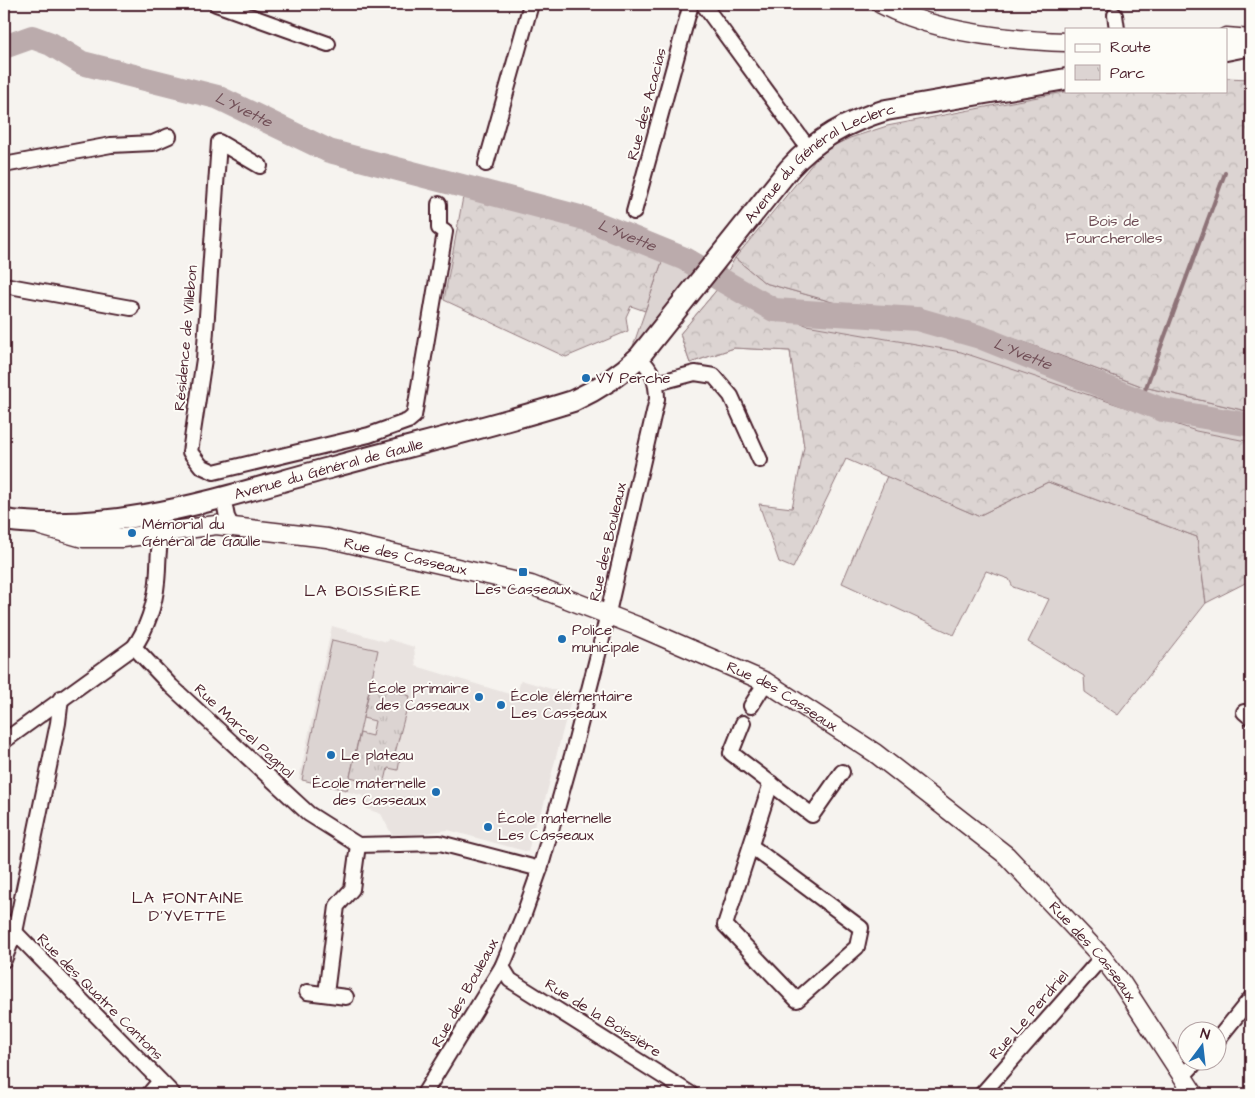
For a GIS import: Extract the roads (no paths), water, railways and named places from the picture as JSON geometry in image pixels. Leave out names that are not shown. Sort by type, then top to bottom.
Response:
[{"type":"main road","points":[[1228,50],[1251,45]]},
{"type":"main road","name":"Avenue du Général Leclerc","points":[[639,358],[790,169],[809,149],[846,124],[886,110],[1065,79]]},
{"type":"main road","name":"Avenue du Général de Gaulle","points":[[4,520],[30,523],[88,524],[120,520],[195,505],[573,400],[620,375],[639,358]]},
{"type":"street","points":[[216,4],[328,44]]},
{"type":"street","points":[[486,164],[531,4]]},
{"type":"street","name":"Rue des Acacias","points":[[634,212],[691,4]]},
{"type":"street","points":[[703,4],[809,149]]},
{"type":"street","points":[[881,4],[921,20],[977,33],[1016,39],[1065,42]]},
{"type":"street","points":[[1228,37],[1251,39]]},
{"type":"street","points":[[4,164],[111,145],[153,143],[169,136]]},
{"type":"street","name":"Résidence de Villebon","points":[[260,166],[219,142],[204,359],[190,452],[201,466],[214,472],[369,435],[408,421],[414,416],[445,232],[439,228],[439,204]]},
{"type":"street","points":[[4,285],[131,308]]},
{"type":"street","points":[[639,358],[650,368],[657,383],[695,374],[714,376],[731,396],[760,460]]},
{"type":"street","name":"Rue des Bouleaux","points":[[424,1094],[502,966],[524,914],[540,869],[573,752],[608,615],[657,399],[657,383]]},
{"type":"street","points":[[369,435],[375,455]]},
{"type":"street","points":[[224,497],[227,517],[232,527]]},
{"type":"street","points":[[195,505],[200,526]]},
{"type":"street","name":"Rue des Casseaux","points":[[30,523],[83,538],[128,538],[200,526],[232,527],[327,538],[510,578],[608,615],[766,682],[875,753],[1006,855],[1102,956],[1194,1094]]},
{"type":"street","points":[[4,741],[134,647],[147,624],[155,597],[158,582],[157,548],[162,532]]},
{"type":"street","name":"Rue Marcel Pagnol","points":[[134,647],[171,686],[309,814],[358,845]]},
{"type":"street","points":[[751,706],[766,682]]},
{"type":"street","points":[[4,960],[15,932],[58,722],[61,698]]},
{"type":"street","points":[[743,723],[731,752],[812,815],[842,772]]},
{"type":"street","points":[[751,846],[861,928],[857,947],[797,1000],[725,925],[771,783]]},
{"type":"street","points":[[326,994],[337,906],[352,889],[358,845],[440,842],[540,869]]},
{"type":"street","name":"Rue des Quatre Cantons","points":[[4,922],[173,1094]]},
{"type":"street","name":"Rue Le Perdriel","points":[[982,1094],[1102,956]]},
{"type":"street","name":"Rue de la Boissière","points":[[502,966],[510,980],[691,1094]]},
{"type":"street","points":[[307,992],[346,997]]},
{"type":"street","points":[[1228,1027],[1251,998]]},
{"type":"street","points":[[1182,1077],[1189,1070]]},
{"type":"street","points":[[149,1094],[160,1081]]},
{"type":"waterway","name":"L'Yvette","points":[[4,47],[32,37],[51,44],[82,63],[217,97],[329,151],[584,218],[685,259],[774,310],[917,319],[980,337],[1163,410],[1251,425]]},
{"type":"waterway","points":[[1141,401],[1225,173]]},
{"type":"place","name":"VY Perche","points":[[586,378]]},
{"type":"place","name":"Mémorial du Général de Gaulle","points":[[132,533]]},
{"type":"place","name":"Les Casseaux","points":[[523,572]]},
{"type":"place","name":"Police municipale","points":[[562,639]]},
{"type":"place","name":"École primaire des Casseaux","points":[[479,697]]},
{"type":"place","name":"École élémentaire Les Casseaux","points":[[501,705]]},
{"type":"place","name":"Le plateau","points":[[331,755]]},
{"type":"place","name":"École maternelle des Casseaux","points":[[436,792]]},
{"type":"place","name":"École maternelle Les Casseaux","points":[[488,827]]},
{"type":"district","name":"LA BOISSIÈRE","points":[[363,591]]},
{"type":"district","name":"LA FONTAINE D'YVETTE","points":[[188,907]]},
{"type":"park label","name":"Bois de Fourcherolles","points":[[1114,230]]}]
